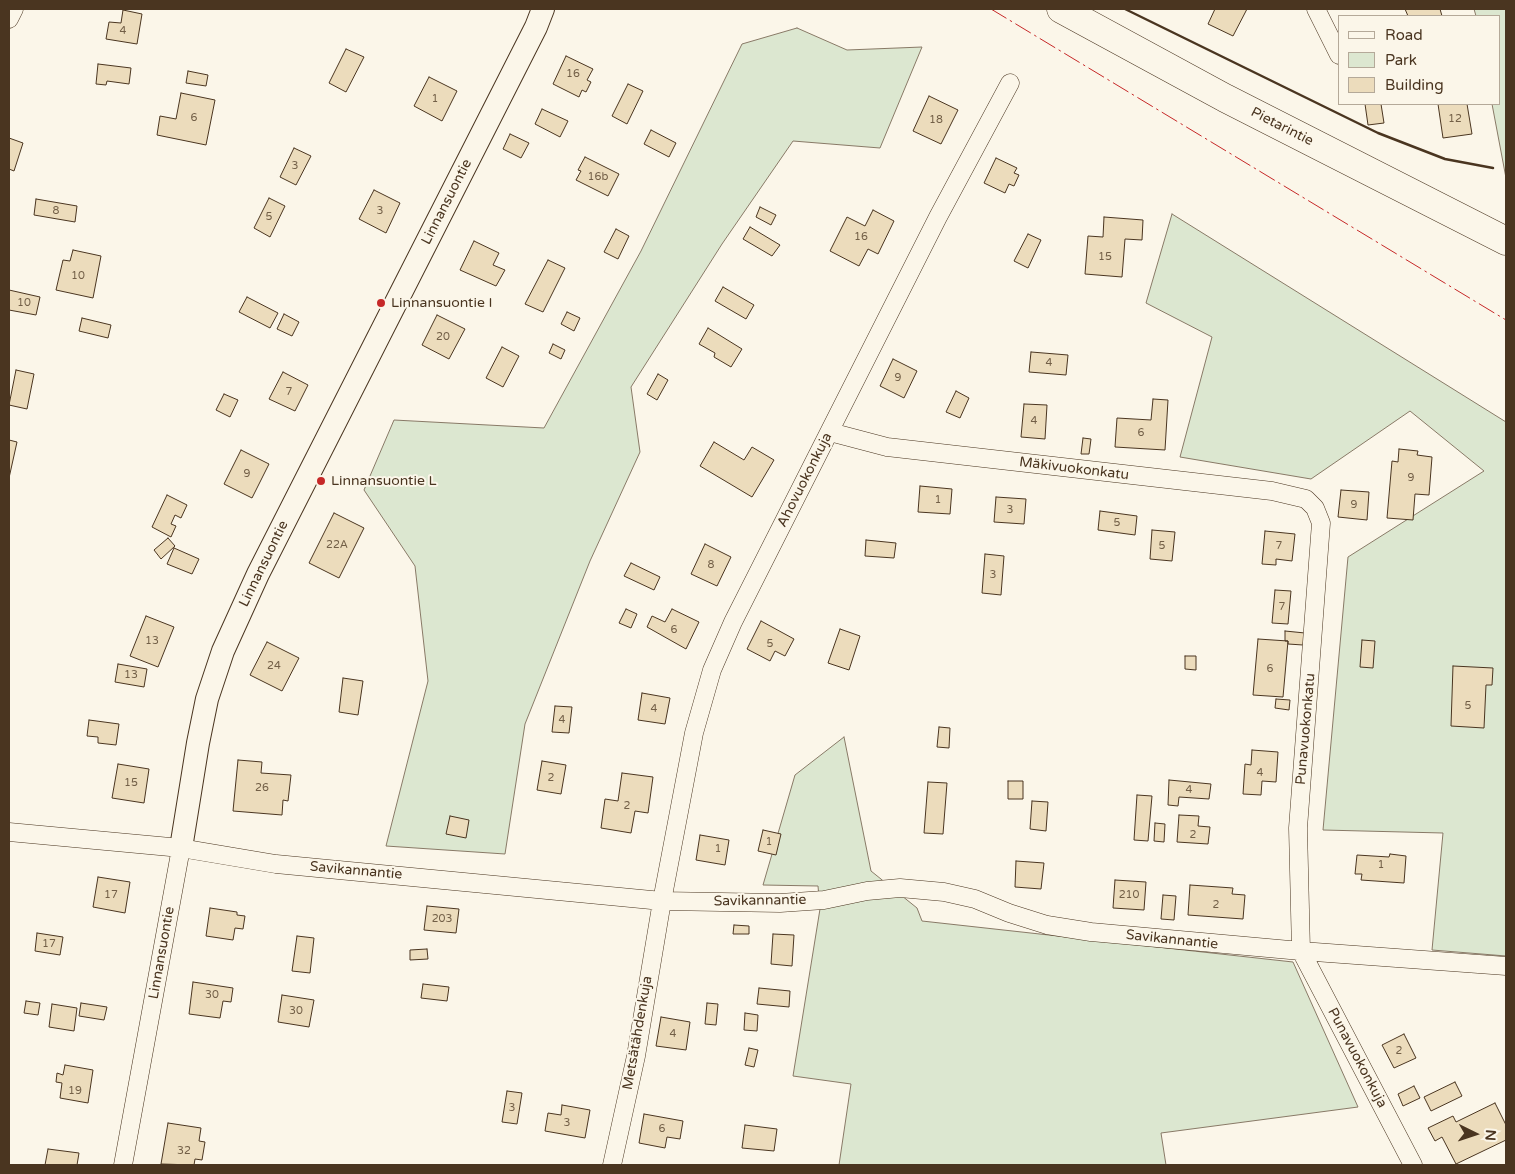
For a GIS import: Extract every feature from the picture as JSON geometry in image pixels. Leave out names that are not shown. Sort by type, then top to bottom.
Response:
[{"type":"main road","name":"Pietarintie","points":[[1061,9],[1233,102],[1506,240]]},
{"type":"street","points":[[9,19],[14,9]]},
{"type":"street","name":"Linnansuontie","points":[[124,1165],[200,734],[207,699],[223,651],[258,574],[536,27],[543,9]]},
{"type":"street","points":[[1316,9],[1338,53]]},
{"type":"street","name":"Ahovuokonkuja","points":[[662,901],[694,734],[712,670],[733,622],[938,217],[1010,83]]},
{"type":"street","name":"Mäkivuokonkatu","points":[[830,432],[887,447],[1272,491],[1306,499],[1315,508]]},
{"type":"street","name":"Punavuokonkatu","points":[[1301,951],[1298,828],[1321,523],[1315,508]]},
{"type":"street","name":"Savikannantie","points":[[9,832],[181,848],[276,864],[662,901],[780,903],[824,900],[866,891],[891,889],[944,892],[974,899],[1009,914],[1047,925],[1091,932],[1301,951],[1506,966]]},
{"type":"street","name":"Metsätähdenkuja","points":[[612,1165],[636,1056],[662,901]]},
{"type":"street","name":"Punavuokonkuja","points":[[1301,951],[1414,1165]]},
{"type":"green space","points":[[1474,9],[1506,9],[1506,178],[1492,105],[1500,105],[1500,15],[1476,15]]},
{"type":"green space","points":[[797,28],[847,50],[922,47],[880,148],[793,141],[722,244],[631,387],[640,452],[590,561],[525,724],[505,854],[386,846],[428,681],[415,566],[364,490],[394,420],[544,428],[641,251],[742,44]]},
{"type":"green space","points":[[1172,214],[1506,422],[1506,956],[1432,950],[1443,833],[1323,830],[1348,557],[1484,471],[1410,411],[1311,479],[1180,457],[1212,337],[1146,303]]},
{"type":"green space","points":[[844,737],[871,871],[917,908],[922,921],[1293,962],[1358,1107],[1161,1133],[1166,1165],[839,1165],[851,1084],[793,1076],[820,909],[818,886],[763,885],[795,775]]},
{"type":"building","points":[[1215,9],[1247,9],[1233,36],[1208,24]]},
{"type":"building","points":[[1405,9],[1440,9],[1442,15],[1408,15]]},
{"type":"building","points":[[123,10],[142,14],[137,44],[106,39],[109,22],[121,23]]},
{"type":"building","points":[[346,49],[364,57],[346,92],[329,83]]},
{"type":"building","points":[[566,56],[593,69],[587,80],[591,82],[586,92],[582,90],[579,97],[553,84]]},
{"type":"building","points":[[98,64],[131,68],[129,84],[107,81],[106,85],[96,84]]},
{"type":"building","points":[[188,71],[208,75],[206,86],[186,83]]},
{"type":"building","points":[[429,77],[457,91],[442,121],[414,106]]},
{"type":"building","points":[[628,84],[643,91],[627,124],[612,116]]},
{"type":"building","points":[[181,93],[215,100],[206,145],[157,135],[160,116],[176,119]]},
{"type":"building","points":[[929,96],[958,110],[941,144],[913,131]]},
{"type":"building","points":[[1365,105],[1381,105],[1384,123],[1368,125]]},
{"type":"building","points":[[1438,105],[1467,105],[1472,134],[1443,138]]},
{"type":"building","points":[[542,109],[568,121],[560,137],[535,124]]},
{"type":"building","points":[[651,130],[676,143],[669,157],[644,144]]},
{"type":"building","points":[[510,134],[529,143],[521,158],[503,149]]},
{"type":"building","points":[[9,138],[23,143],[14,171],[9,169]]},
{"type":"building","points":[[294,148],[311,156],[296,185],[280,177]]},
{"type":"building","points":[[585,157],[619,174],[608,196],[576,180],[581,171],[578,170]]},
{"type":"building","points":[[996,158],[1017,168],[1014,173],[1019,175],[1014,186],[1009,184],[1005,193],[984,183]]},
{"type":"building","points":[[374,190],[400,203],[386,233],[359,219]]},
{"type":"building","points":[[269,198],[285,206],[270,237],[254,228]]},
{"type":"building","points":[[36,199],[77,206],[75,222],[34,215]]},
{"type":"building","points":[[760,207],[776,215],[771,225],[756,217]]},
{"type":"building","points":[[873,210],[894,221],[878,254],[868,249],[859,266],[830,251],[847,217],[865,226]]},
{"type":"building","points":[[1104,217],[1143,220],[1142,240],[1125,239],[1122,277],[1085,274],[1088,236],[1103,237]]},
{"type":"building","points":[[750,227],[780,245],[772,256],[743,239]]},
{"type":"building","points":[[616,229],[629,236],[618,259],[604,252]]},
{"type":"building","points":[[1028,234],[1041,240],[1028,268],[1014,261]]},
{"type":"building","points":[[474,241],[499,253],[493,265],[505,270],[496,286],[460,270]]},
{"type":"building","points":[[73,250],[101,256],[93,298],[56,290],[63,260],[70,261]]},
{"type":"building","points":[[548,260],[565,268],[543,312],[525,304]]},
{"type":"building","points":[[723,287],[754,305],[746,319],[715,301]]},
{"type":"building","points":[[9,290],[40,297],[36,315],[9,310]]},
{"type":"building","points":[[247,297],[278,313],[270,328],[239,312]]},
{"type":"building","points":[[567,312],[580,318],[574,331],[561,324]]},
{"type":"building","points":[[284,314],[299,322],[292,336],[277,329]]},
{"type":"building","points":[[437,315],[465,329],[449,359],[422,345]]},
{"type":"building","points":[[82,318],[111,325],[108,338],[79,331]]},
{"type":"building","points":[[708,328],[742,349],[731,367],[714,357],[715,353],[699,344]]},
{"type":"building","points":[[553,344],[565,350],[561,359],[549,353]]},
{"type":"building","points":[[502,347],[519,356],[503,387],[486,378]]},
{"type":"building","points":[[1031,352],[1068,355],[1066,375],[1029,372]]},
{"type":"building","points":[[893,359],[917,371],[904,398],[880,386]]},
{"type":"building","points":[[16,370],[34,374],[27,409],[9,405]]},
{"type":"building","points":[[283,372],[308,385],[295,411],[269,399]]},
{"type":"building","points":[[658,374],[668,380],[657,400],[647,394]]},
{"type":"building","points":[[956,391],[969,398],[960,418],[946,412]]},
{"type":"building","points":[[224,394],[238,400],[230,417],[216,410]]},
{"type":"building","points":[[1153,399],[1168,400],[1165,450],[1115,447],[1117,418],[1151,420]]},
{"type":"building","points":[[1024,404],[1047,405],[1045,439],[1021,437]]},
{"type":"building","points":[[1083,438],[1091,439],[1089,454],[1081,454]]},
{"type":"building","points":[[9,440],[17,442],[9,478]]},
{"type":"building","points":[[714,442],[744,460],[752,447],[774,460],[752,497],[700,466]]},
{"type":"building","points":[[1399,449],[1418,451],[1417,455],[1432,457],[1429,495],[1415,494],[1413,520],[1387,518],[1392,461],[1398,462]]},
{"type":"building","points":[[241,450],[269,464],[252,498],[224,484]]},
{"type":"building","points":[[920,486],[952,489],[950,514],[918,512]]},
{"type":"building","points":[[1341,490],[1369,492],[1367,520],[1338,517]]},
{"type":"building","points":[[167,495],[187,505],[181,518],[175,515],[171,524],[176,526],[171,537],[152,527]]},
{"type":"building","points":[[996,497],[1026,499],[1024,524],[994,522]]},
{"type":"building","points":[[1100,511],[1137,516],[1135,535],[1098,530]]},
{"type":"building","points":[[334,513],[364,528],[339,578],[309,563]]},
{"type":"building","points":[[1152,530],[1175,532],[1172,561],[1150,559]]},
{"type":"building","points":[[1265,531],[1295,534],[1292,561],[1276,559],[1276,565],[1262,564]]},
{"type":"building","points":[[168,538],[175,546],[161,559],[154,550]]},
{"type":"building","points":[[866,540],[896,543],[894,558],[865,556]]},
{"type":"building","points":[[705,544],[731,557],[717,586],[691,574]]},
{"type":"building","points":[[174,548],[199,559],[192,574],[167,564]]},
{"type":"building","points":[[985,554],[1004,556],[1001,595],[982,593]]},
{"type":"building","points":[[631,563],[660,577],[654,590],[624,576]]},
{"type":"building","points":[[1275,590],[1291,591],[1288,624],[1272,623]]},
{"type":"building","points":[[626,609],[637,614],[631,628],[619,623]]},
{"type":"building","points":[[672,609],[699,622],[686,649],[647,627],[652,616],[665,622]]},
{"type":"building","points":[[146,616],[174,627],[158,667],[130,656]]},
{"type":"building","points":[[761,621],[794,639],[785,656],[775,651],[770,661],[747,649]]},
{"type":"building","points":[[840,629],[860,636],[849,670],[828,663]]},
{"type":"building","points":[[1285,631],[1305,633],[1303,645],[1288,644],[1288,641],[1285,641]]},
{"type":"building","points":[[1258,639],[1288,641],[1283,697],[1253,695]]},
{"type":"building","points":[[1362,640],[1375,641],[1373,668],[1360,667]]},
{"type":"building","points":[[267,642],[299,658],[282,691],[250,675]]},
{"type":"building","points":[[1185,656],[1196,656],[1196,670],[1185,669]]},
{"type":"building","points":[[118,664],[147,669],[144,687],[115,682]]},
{"type":"building","points":[[1453,666],[1493,668],[1492,685],[1486,685],[1484,728],[1451,726]]},
{"type":"building","points":[[343,678],[363,681],[358,715],[339,712]]},
{"type":"building","points":[[642,693],[670,698],[665,724],[638,720]]},
{"type":"building","points":[[1276,699],[1290,700],[1289,710],[1275,708]]},
{"type":"building","points":[[555,706],[572,707],[569,733],[552,732]]},
{"type":"building","points":[[89,720],[119,724],[116,745],[98,743],[98,737],[87,736]]},
{"type":"building","points":[[939,727],[950,728],[949,748],[937,747]]},
{"type":"building","points":[[1252,750],[1278,752],[1276,782],[1262,781],[1261,795],[1243,794],[1245,764],[1251,765]]},
{"type":"building","points":[[238,760],[262,762],[261,773],[291,775],[288,801],[283,800],[282,815],[233,811]]},
{"type":"building","points":[[542,761],[566,765],[561,794],[537,790]]},
{"type":"building","points":[[118,764],[149,769],[144,803],[112,798]]},
{"type":"building","points":[[622,773],[653,777],[648,813],[635,811],[631,833],[601,828],[605,799],[618,801]]},
{"type":"building","points":[[1169,780],[1211,784],[1209,799],[1179,797],[1178,806],[1168,805]]},
{"type":"building","points":[[1008,781],[1023,781],[1023,799],[1008,799]]},
{"type":"building","points":[[928,782],[947,783],[943,834],[924,833]]},
{"type":"building","points":[[1137,795],[1152,796],[1148,841],[1134,840]]},
{"type":"building","points":[[1032,801],[1048,802],[1046,831],[1030,829]]},
{"type":"building","points":[[1179,815],[1199,816],[1198,826],[1210,827],[1208,844],[1177,842]]},
{"type":"building","points":[[450,816],[469,820],[466,838],[446,834]]},
{"type":"building","points":[[1155,823],[1165,824],[1164,842],[1154,841]]},
{"type":"building","points":[[763,830],[781,834],[776,855],[758,851]]},
{"type":"building","points":[[700,835],[729,840],[725,865],[696,860]]},
{"type":"building","points":[[1390,854],[1406,856],[1404,883],[1361,880],[1362,874],[1355,874],[1357,855],[1389,857]]},
{"type":"building","points":[[1016,861],[1044,863],[1041,889],[1015,887]]},
{"type":"building","points":[[98,877],[130,882],[125,913],[93,907]]},
{"type":"building","points":[[1115,880],[1146,882],[1144,910],[1113,908]]},
{"type":"building","points":[[1190,885],[1233,888],[1232,894],[1245,895],[1243,919],[1188,915]]},
{"type":"building","points":[[1163,895],[1176,896],[1174,920],[1161,919]]},
{"type":"building","points":[[427,906],[459,909],[456,933],[424,930]]},
{"type":"building","points":[[210,908],[237,912],[237,915],[245,916],[243,929],[235,928],[233,940],[206,936]]},
{"type":"building","points":[[734,925],[749,926],[749,934],[733,934]]},
{"type":"building","points":[[37,933],[63,937],[60,955],[35,951]]},
{"type":"building","points":[[773,934],[794,935],[792,966],[771,964]]},
{"type":"building","points":[[297,936],[314,938],[310,973],[292,971]]},
{"type":"building","points":[[427,949],[428,959],[410,960],[410,950]]},
{"type":"building","points":[[193,982],[233,988],[231,1002],[223,1001],[220,1018],[189,1014]]},
{"type":"building","points":[[423,984],[449,987],[447,1001],[421,998]]},
{"type":"building","points":[[759,988],[790,991],[789,1007],[757,1004]]},
{"type":"building","points":[[282,995],[314,1000],[309,1027],[278,1022]]},
{"type":"building","points":[[26,1001],[40,1003],[38,1015],[24,1013]]},
{"type":"building","points":[[81,1003],[107,1007],[104,1020],[79,1016]]},
{"type":"building","points":[[707,1003],[718,1004],[716,1025],[705,1024]]},
{"type":"building","points":[[52,1004],[77,1008],[74,1031],[49,1027]]},
{"type":"building","points":[[745,1013],[758,1015],[757,1031],[744,1030]]},
{"type":"building","points":[[661,1017],[690,1022],[686,1050],[656,1046]]},
{"type":"building","points":[[1404,1034],[1416,1058],[1394,1068],[1382,1045]]},
{"type":"building","points":[[749,1048],[758,1050],[754,1067],[745,1065]]},
{"type":"building","points":[[65,1065],[93,1070],[88,1103],[60,1098],[62,1083],[56,1082],[57,1073],[63,1075]]},
{"type":"building","points":[[1455,1082],[1462,1096],[1431,1111],[1424,1097]]},
{"type":"building","points":[[1414,1086],[1420,1098],[1403,1106],[1398,1094]]},
{"type":"building","points":[[507,1091],[522,1093],[517,1124],[502,1122]]},
{"type":"building","points":[[1495,1103],[1506,1125],[1506,1140],[1456,1164],[1442,1137],[1435,1141],[1428,1128],[1453,1116],[1456,1122]]},
{"type":"building","points":[[562,1105],[590,1110],[585,1138],[545,1131],[548,1113],[561,1115]]},
{"type":"building","points":[[644,1114],[683,1121],[680,1139],[667,1137],[665,1148],[639,1143]]},
{"type":"building","points":[[168,1123],[201,1128],[199,1141],[205,1142],[202,1160],[195,1159],[194,1165],[161,1164]]},
{"type":"building","points":[[745,1125],[777,1129],[774,1151],[742,1148]]},
{"type":"building","points":[[48,1149],[79,1153],[77,1165],[45,1165]]},
{"type":"wall","points":[[1125,9],[1378,133],[1445,159],[1493,168]]},
{"type":"power","points":[[991,9],[1506,320]]},
{"type":"place","name":"Linnansuontie I","points":[[381,303]]},
{"type":"place","name":"Linnansuontie L","points":[[321,481]]}]
